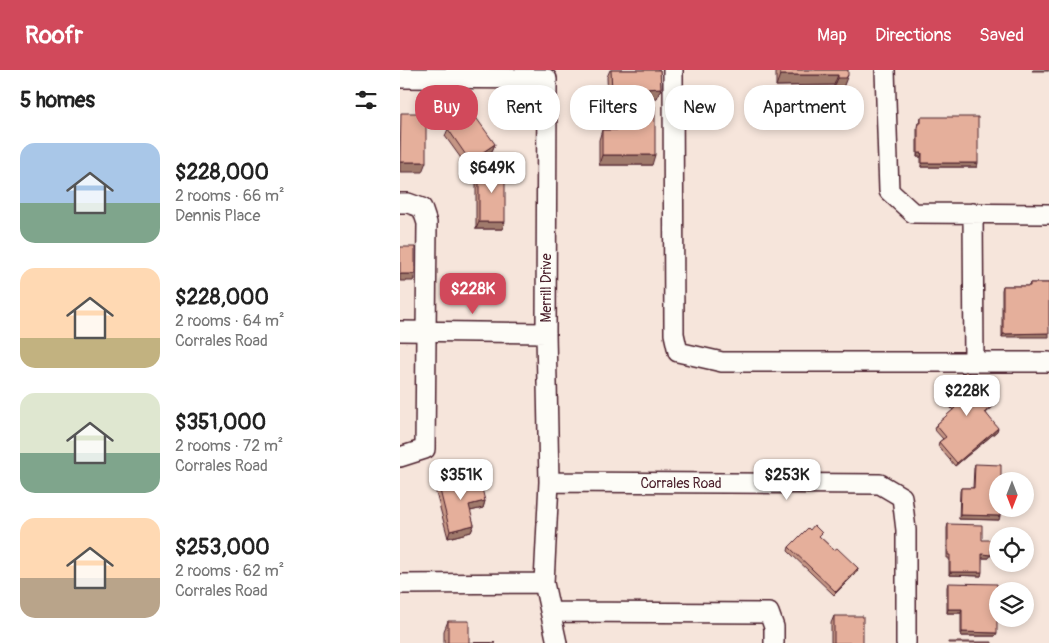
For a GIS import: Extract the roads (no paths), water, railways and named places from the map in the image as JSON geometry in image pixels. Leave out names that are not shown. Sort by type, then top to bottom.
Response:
[{"type":"street","points":[[674,70],[674,334],[678,352],[722,362],[1049,362]]},
{"type":"street","points":[[885,70],[889,191],[913,213],[1049,214]]},
{"type":"street","name":"Merrill Drive","points":[[400,78],[548,79],[546,333],[549,482],[544,584],[558,643]]},
{"type":"street","points":[[400,203],[408,203],[422,208],[427,223],[425,450],[400,457]]},
{"type":"street","points":[[972,213],[974,362]]},
{"type":"street","points":[[400,332],[546,333]]},
{"type":"street","name":"Corrales Road","points":[[549,482],[880,484],[902,497],[906,530],[906,643]]},
{"type":"street","points":[[400,584],[544,584]]},
{"type":"street","points":[[551,612],[769,613],[774,627],[774,643]]}]
